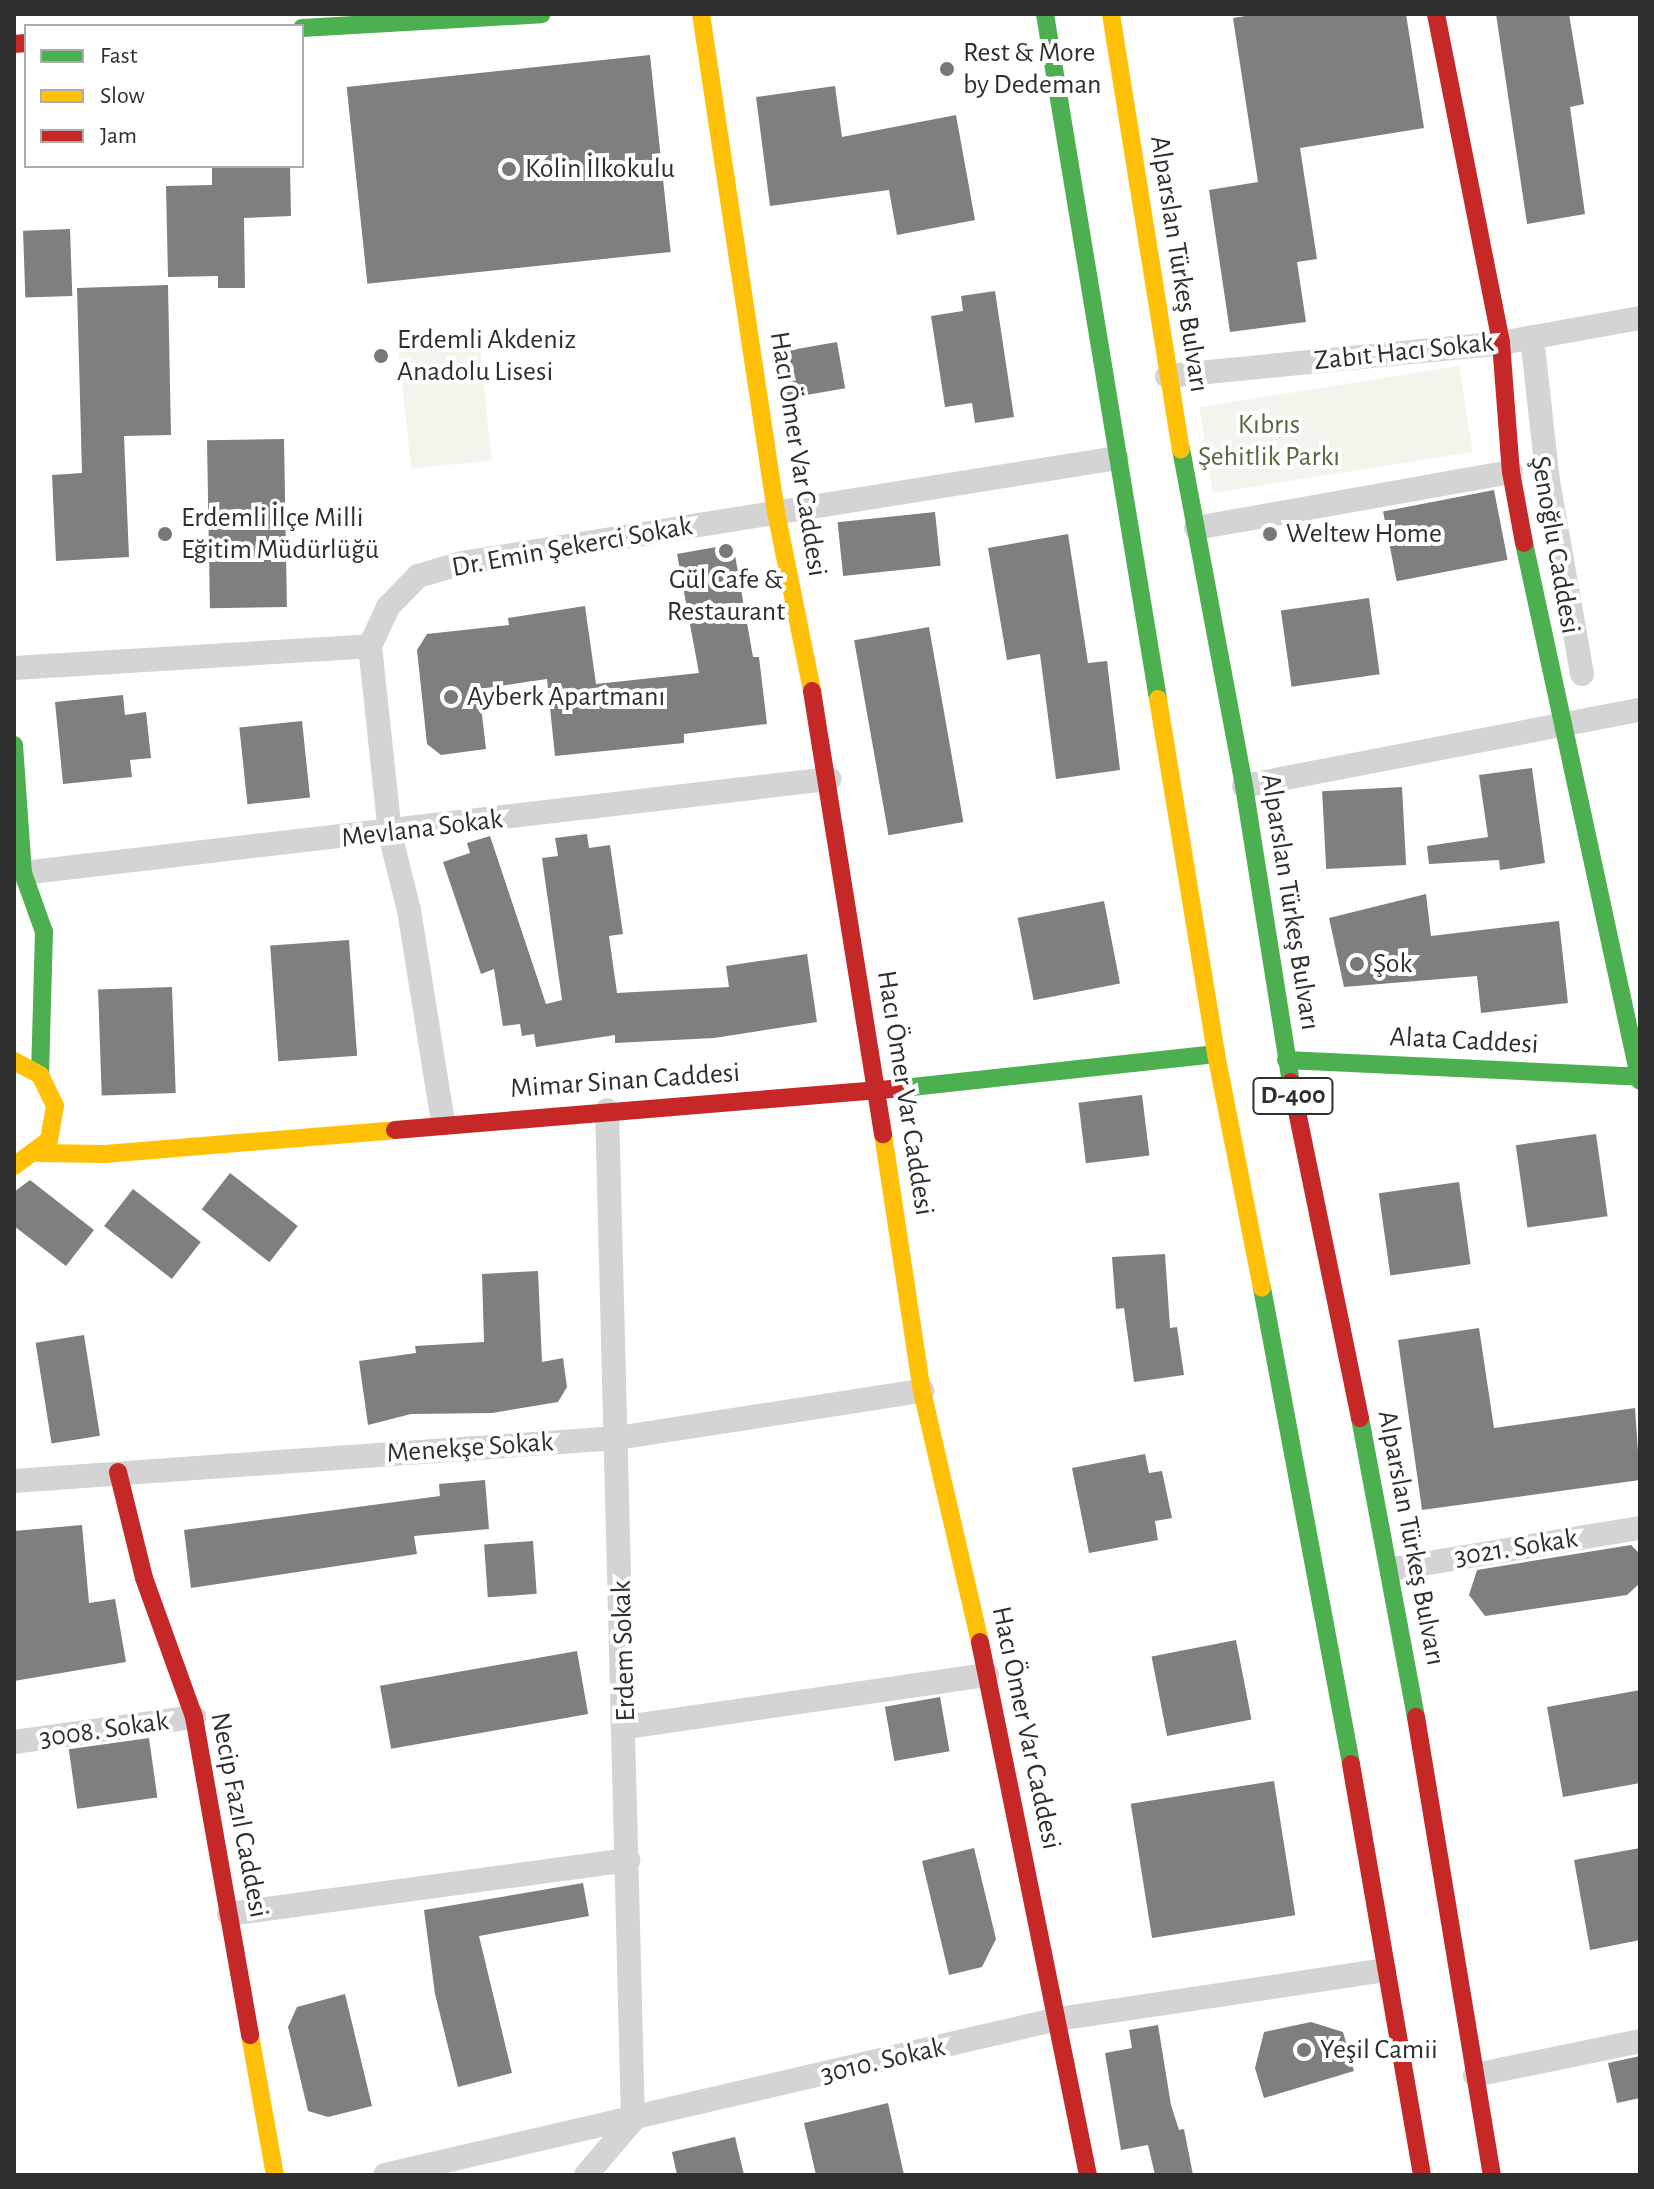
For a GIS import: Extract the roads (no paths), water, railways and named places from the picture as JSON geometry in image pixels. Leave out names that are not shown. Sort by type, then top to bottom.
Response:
[{"type":"main road","points":[[318,23],[542,14]]},
{"type":"main road","name":"Hacı Ömer Var Caddesi","points":[[701,14],[776,512],[829,779],[922,1391],[987,1675],[1088,2175]]},
{"type":"main road","name":"D-400","points":[[1045,14],[1216,1054],[1320,1581],[1384,1970],[1422,2175]]},
{"type":"main road","name":"Alparslan Türkeş Bulvarı","points":[[1111,14],[1167,376],[1244,786],[1286,1060],[1392,1569],[1492,2175]]},
{"type":"main road","name":"Şenoğlu Caddesi","points":[[1436,14],[1501,343],[1511,472],[1559,724],[1640,1078]]},
{"type":"main road","points":[[14,745],[18,874],[44,932],[40,1075]]},
{"type":"main road","name":"Mimar Sinan Caddesi","points":[[38,1153],[105,1154],[443,1123],[877,1091],[1216,1054]]},
{"type":"main road","name":"Alata Caddesi","points":[[1286,1060],[1640,1078]]},
{"type":"main road","points":[[14,1061],[40,1075],[50,1089],[55,1123],[38,1153],[14,1166]]},
{"type":"main road","name":"Necip Fazıl Caddesi","points":[[118,1472],[144,1578],[194,1717],[275,2175]]},
{"type":"street","name":"Zabıt Hacı Sokak","points":[[1167,376],[1501,343],[1640,318]]},
{"type":"street","points":[[1532,337],[1548,481],[1582,674]]},
{"type":"street","name":"Dr. Emin Şekerci Sokak","points":[[370,646],[388,607],[418,576],[462,563],[1117,458]]},
{"type":"street","points":[[1196,528],[1511,472]]},
{"type":"street","points":[[14,668],[370,646],[390,834],[409,910],[443,1123]]},
{"type":"street","points":[[1244,786],[1640,710]]},
{"type":"street","name":"Mevlana Sokak","points":[[18,874],[390,834],[829,779]]},
{"type":"street","name":"Erdem Sokak","points":[[607,1110],[626,1727],[633,2120]]},
{"type":"street","name":"Menekşe Sokak","points":[[14,1481],[617,1438],[922,1391]]},
{"type":"street","name":"3021. Sokak","points":[[1392,1569],[1640,1528]]},
{"type":"street","points":[[626,1727],[987,1675]]},
{"type":"street","name":"3008. Sokak","points":[[14,1742],[194,1717]]},
{"type":"street","points":[[229,1914],[628,1860]]},
{"type":"street","name":"3010. Sokak","points":[[385,2175],[633,2120],[1058,2019],[1384,1970]]},
{"type":"street","points":[[1475,2075],[1640,2041]]},
{"type":"street","points":[[586,2175],[633,2120]]},
{"type":"place","name":"Rest & More by Dedeman","points":[[947,69]]},
{"type":"place","name":"Kolin İlkokulu","points":[[509,169]]},
{"type":"place","name":"Erdemli Akdeniz Anadolu Lisesi","points":[[381,356]]},
{"type":"place","name":"Erdemli İlçe Milli Eğitim Müdürlüğü","points":[[165,534]]},
{"type":"place","name":"Weltew Home","points":[[1270,534]]},
{"type":"place","name":"Gül Cafe & Restaurant","points":[[726,551]]},
{"type":"place","name":"Ayberk Apartmanı","points":[[451,697]]},
{"type":"place","name":"Şok","points":[[1357,964]]},
{"type":"place","name":"Yeşil Camii","points":[[1304,2050]]},
{"type":"park label","name":"Kıbrıs Şehitlik Parkı","points":[[1269,441]]}]
